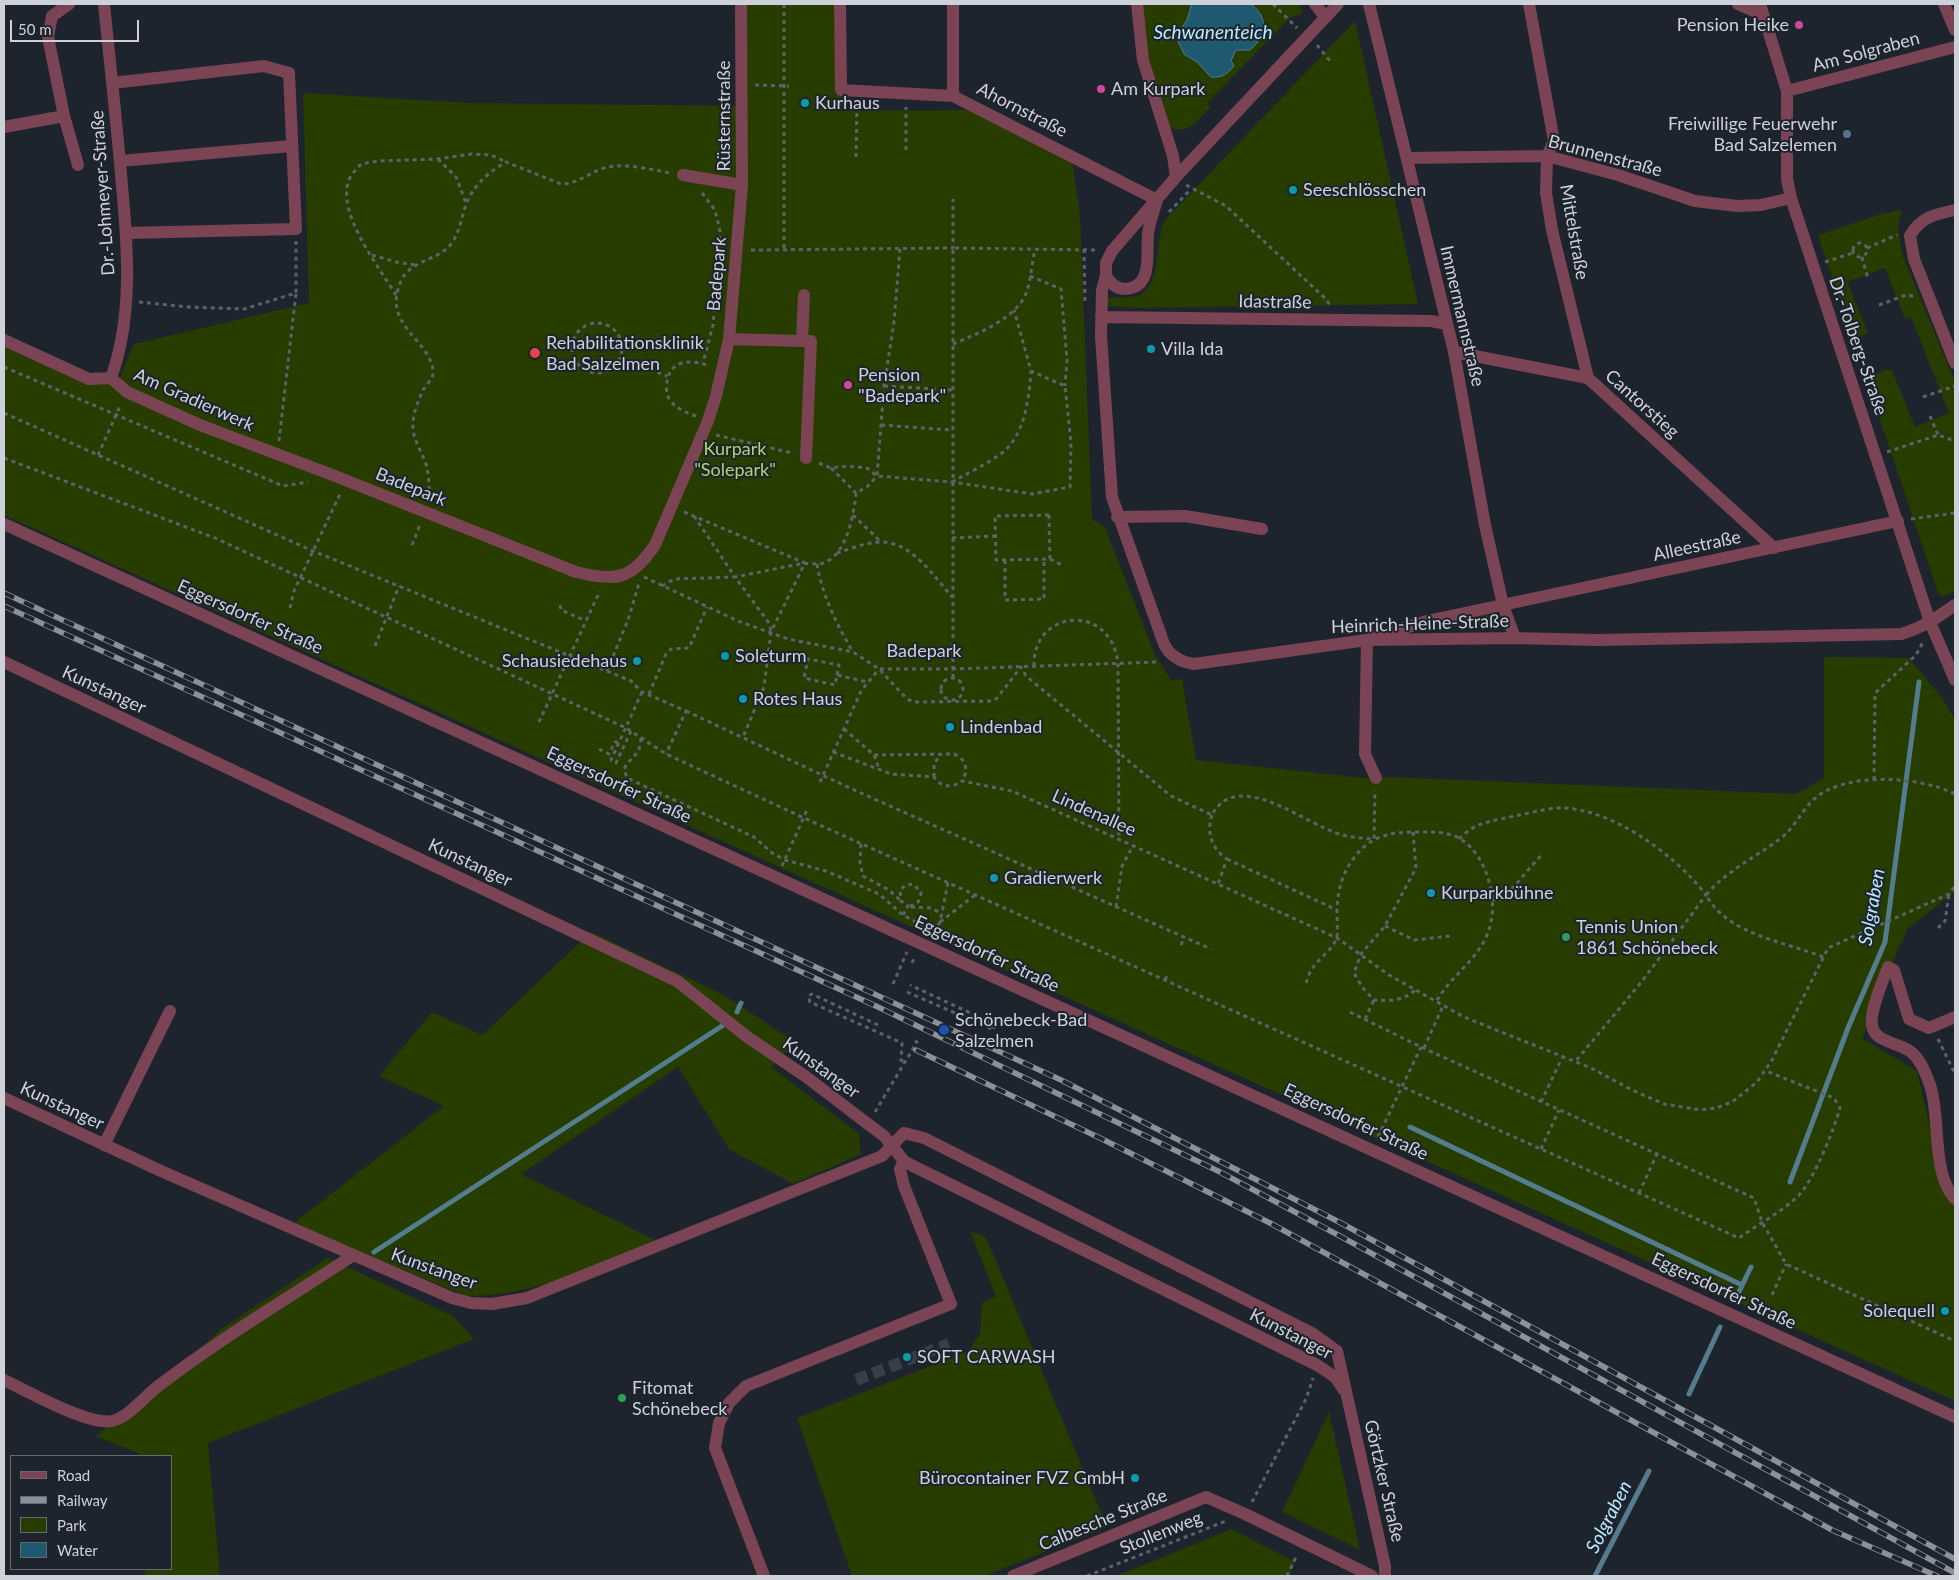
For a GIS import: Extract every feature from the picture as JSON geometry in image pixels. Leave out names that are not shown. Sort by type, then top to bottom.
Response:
[{"type":"street","points":[[69,4],[52,16],[48,37],[64,116],[78,165]]},
{"type":"street","name":"Dr.-Lohmeyer-Straße","points":[[104,4],[126,233],[126,301],[119,356],[111,378]]},
{"type":"street","name":"Rüsternstraße","points":[[738,228],[742,185],[741,4]]},
{"type":"street","points":[[840,4],[841,90],[953,96]]},
{"type":"street","name":"Ahornstraße","points":[[953,4],[953,96],[1156,200]]},
{"type":"street","points":[[1137,4],[1143,60],[1173,156],[1176,177]]},
{"type":"street","points":[[1314,4],[1325,17]]},
{"type":"street","points":[[1176,659],[1168,652],[1164,644],[1117,517],[1112,497],[1101,317],[1106,263],[1112,251],[1176,177],[1338,4]]},
{"type":"street","name":"Immermannstraße","points":[[1369,4],[1454,352],[1485,525],[1503,605],[1515,638]]},
{"type":"street","name":"Mittelstraße","points":[[1529,4],[1554,141],[1547,156],[1546,193],[1552,230],[1588,378]]},
{"type":"street","name":"Dr.-Tolberg-Straße","points":[[1738,4],[1761,9],[1786,91],[1787,179],[1791,198],[1930,622],[1955,680]]},
{"type":"street","points":[[1944,4],[1955,30]]},
{"type":"street","name":"Am Solgraben","points":[[1786,91],[1955,47]]},
{"type":"street","points":[[112,83],[264,66],[289,73],[296,229],[126,233]]},
{"type":"street","points":[[4,127],[64,116]]},
{"type":"street","points":[[120,161],[291,146]]},
{"type":"street","name":"Brunnenstraße","points":[[1407,158],[1547,156],[1618,175],[1695,201],[1737,206],[1761,205],[1791,198]]},
{"type":"street","points":[[683,175],[742,185]]},
{"type":"street","points":[[1106,276],[1110,282],[1124,289],[1137,284],[1146,273],[1149,258],[1148,234],[1156,200]]},
{"type":"street","points":[[1955,210],[1931,215],[1921,220],[1910,236],[1912,253],[1955,363]]},
{"type":"street","name":"Badepark","points":[[346,480],[576,572],[605,579],[633,571],[644,562],[655,545],[706,426],[729,339],[738,228]]},
{"type":"street","points":[[802,341],[804,295]]},
{"type":"street","name":"Idastraße","points":[[1101,317],[1431,321],[1447,324]]},
{"type":"street","points":[[729,339],[811,341],[806,458]]},
{"type":"street","name":"Am Gradierwerk","points":[[4,340],[89,379],[111,378],[127,392],[200,425],[346,480]]},
{"type":"street","name":"Cantorstieg","points":[[1454,352],[1588,378],[1774,548]]},
{"type":"street","points":[[1117,517],[1185,516],[1262,529]]},
{"type":"street","name":"Alleestraße","points":[[1367,640],[1427,621],[1898,521]]},
{"type":"street","name":"Eggersdorfer Straße","points":[[4,524],[1955,1417]]},
{"type":"street","name":"Heinrich-Heine-Straße","points":[[1176,659],[1194,664],[1367,640],[1515,638],[1597,640],[1901,634],[1915,630],[1930,622],[1955,605]]},
{"type":"street","points":[[1367,640],[1365,754],[1376,778]]},
{"type":"street","name":"Kunstanger","points":[[4,662],[677,981],[746,1036],[805,1076],[868,1124],[892,1144],[904,1161],[963,1192],[1317,1365],[1334,1377],[1346,1393]]},
{"type":"street","points":[[1955,1017],[1929,1028],[1909,1019],[1894,970],[1888,967],[1873,1011],[1872,1028],[1878,1036],[1911,1052],[1922,1066],[1931,1087],[1944,1179],[1955,1199]]},
{"type":"street","points":[[104,1145],[170,1011]]},
{"type":"street","name":"Kunstanger","points":[[4,1098],[352,1256],[452,1298],[471,1303],[508,1303],[528,1298],[882,1156],[904,1134],[924,1138],[1312,1333],[1337,1351],[1346,1393]]},
{"type":"street","points":[[764,1576],[715,1448],[719,1423],[730,1403],[746,1386],[951,1304],[904,1186],[900,1169],[904,1161]]},
{"type":"street","points":[[4,1380],[92,1421],[113,1421],[127,1413],[157,1387],[198,1357],[352,1256]]},
{"type":"street","name":"Görtzker Straße","points":[[1346,1393],[1385,1566],[1385,1576]]},
{"type":"street","name":"Calbesche Straße","points":[[1014,1576],[1206,1497],[1245,1514]]},
{"type":"street","points":[[1245,1514],[1372,1576]]},
{"type":"path","points":[[784,4],[784,250]]},
{"type":"path","points":[[1273,4],[1306,37]]},
{"type":"path","points":[[742,86],[789,86]]},
{"type":"path","points":[[856,157],[857,90]]},
{"type":"path","points":[[906,92],[906,150]]},
{"type":"path","points":[[412,545],[430,498],[427,467],[413,426],[416,407],[423,389],[431,380],[433,370],[428,356],[400,322],[396,295],[360,237],[347,206],[349,180],[361,164],[409,158],[437,159],[472,154],[491,155],[561,184],[570,184],[608,167],[630,166],[683,175],[702,192],[715,210],[720,231],[713,325],[703,364]]},
{"type":"path","points":[[437,159],[456,177],[466,204]]},
{"type":"path","points":[[396,295],[401,280],[416,265],[438,256],[451,244],[460,227],[466,204],[474,189],[488,173],[506,162]]},
{"type":"path","points":[[1176,177],[1191,189],[1226,206],[1326,299],[1340,321]]},
{"type":"path","points":[[1166,215],[1191,189]]},
{"type":"path","points":[[953,199],[953,678]]},
{"type":"path","points":[[277,454],[296,293],[296,229]]},
{"type":"path","points":[[1867,248],[1894,235],[1910,236]]},
{"type":"path","points":[[1853,253],[1853,248],[1857,243],[1862,243],[1867,248],[1867,254],[1862,257]]},
{"type":"path","points":[[736,249],[953,248],[1112,251]]},
{"type":"path","points":[[856,494],[867,487],[877,476],[884,386],[894,322],[900,249]]},
{"type":"path","points":[[953,344],[985,331],[1014,310],[1027,292],[1035,249]]},
{"type":"path","points":[[1812,266],[1853,253],[1862,257]]},
{"type":"path","points":[[371,254],[396,262],[416,265]]},
{"type":"path","points":[[1862,257],[1868,279]]},
{"type":"path","points":[[831,468],[847,466],[867,468],[877,476],[952,482],[1032,494],[1070,487],[1071,443],[1066,386],[1068,360],[1061,289],[1030,276]]},
{"type":"path","points":[[126,301],[188,307],[244,309],[296,293]]},
{"type":"path","points":[[1879,305],[1906,294],[1929,299]]},
{"type":"path","points":[[952,482],[1002,453],[1011,444],[1024,417],[1030,392],[1031,371],[1014,310]]},
{"type":"path","points":[[595,323],[612,327],[621,341],[620,358],[608,370],[600,373],[583,368],[573,354],[575,337],[580,330],[595,323]]},
{"type":"path","points":[[620,358],[668,376]]},
{"type":"path","points":[[662,586],[674,579],[735,577],[804,563],[817,564],[827,562],[837,553],[848,533],[854,515],[856,494],[831,468],[776,448],[732,440],[680,410],[669,400],[666,388],[668,376],[676,365],[684,362],[703,364],[722,370]]},
{"type":"path","points":[[4,366],[283,486],[328,478],[330,474]]},
{"type":"path","points":[[1031,371],[1066,386]]},
{"type":"path","points":[[884,386],[953,390]]},
{"type":"path","points":[[1923,397],[1955,386]]},
{"type":"path","points":[[4,413],[313,552],[630,681],[642,692],[1211,949]]},
{"type":"path","points":[[98,455],[116,413]]},
{"type":"path","points":[[1930,416],[1938,435]]},
{"type":"path","points":[[882,425],[952,430]]},
{"type":"path","points":[[1876,456],[1938,435],[1955,441]]},
{"type":"path","points":[[4,458],[215,538],[626,728],[666,754],[804,818],[1739,1238],[1792,1201],[1806,1185],[1835,1124],[1840,1108],[1838,1102],[1833,1097],[1766,1070]]},
{"type":"path","points":[[290,608],[300,577],[346,480]]},
{"type":"path","points":[[672,507],[804,563]]},
{"type":"path","points":[[1898,521],[1955,512]]},
{"type":"path","points":[[854,515],[880,542]]},
{"type":"path","points":[[1050,559],[1049,515],[995,516],[996,560],[1050,559],[1062,565]]},
{"type":"path","points":[[694,516],[769,623],[771,632]]},
{"type":"path","points":[[952,538],[996,536]]},
{"type":"path","points":[[837,553],[860,545],[880,542],[900,546],[916,558],[952,597]]},
{"type":"path","points":[[1005,560],[1005,600],[1044,599],[1044,559]]},
{"type":"path","points":[[743,737],[764,686],[771,632],[804,563]]},
{"type":"path","points":[[817,564],[820,583],[853,652]]},
{"type":"path","points":[[607,671],[628,620],[639,583],[633,571]]},
{"type":"path","name":"Badepark","points":[[633,571],[738,621],[788,639],[853,652],[879,669],[1021,667],[1176,659]]},
{"type":"path","points":[[539,722],[605,579]]},
{"type":"path","points":[[375,646],[399,586]]},
{"type":"path","points":[[560,606],[561,610],[586,621]]},
{"type":"path","points":[[649,694],[666,654],[671,649],[690,648],[707,607]]},
{"type":"path","points":[[1034,666],[1036,649],[1044,635],[1054,626],[1078,620],[1089,622],[1105,631],[1117,651],[1119,840]]},
{"type":"path","points":[[1874,780],[1875,693],[1916,655],[1930,622]]},
{"type":"path","points":[[808,659],[839,665],[837,675],[835,685],[804,678],[808,659]]},
{"type":"path","points":[[820,782],[867,682],[879,669],[907,699],[914,702],[992,701],[997,698],[1021,667],[1026,676],[1171,796],[1212,815]]},
{"type":"path","points":[[837,675],[867,682]]},
{"type":"path","points":[[953,678],[959,681],[963,688],[962,695],[952,701],[942,696],[940,689],[942,682],[953,678]]},
{"type":"path","points":[[630,731],[616,763],[611,760],[642,692]]},
{"type":"path","points":[[666,754],[686,711]]},
{"type":"path","points":[[844,728],[874,755],[879,769]]},
{"type":"path","points":[[641,738],[640,749],[636,757],[624,768],[627,778],[754,837],[772,853],[785,860],[826,871],[879,894],[903,915],[934,932],[940,922],[975,895]]},
{"type":"path","points":[[600,750],[608,754],[615,742],[619,743]]},
{"type":"path","name":"Lindenallee","points":[[833,752],[898,776],[934,777],[939,783],[947,786],[955,786],[962,781],[1012,791],[1337,938],[1443,1006],[1494,1030],[1591,1068],[1632,1090],[1664,1104],[1701,1110],[1716,1108],[1732,1102],[1757,1082],[1766,1070],[1822,957]]},
{"type":"path","points":[[874,755],[941,755],[950,753],[962,758],[966,770],[962,781]]},
{"type":"path","points":[[934,777],[934,763],[941,755]]},
{"type":"path","points":[[1374,839],[1376,778]]},
{"type":"path","points":[[1575,1062],[1643,980],[1716,882],[1782,837],[1820,796],[1844,784],[1874,780],[1919,783],[1955,794]]},
{"type":"path","points":[[1337,910],[1221,854],[1210,838],[1209,827],[1212,815],[1220,803],[1228,798],[1247,795],[1342,835],[1374,839]]},
{"type":"path","points":[[1459,838],[1472,826],[1546,809],[1574,809],[1593,814],[1634,832],[1664,853],[1706,895],[1713,908],[1725,919],[1748,931],[1822,957],[1835,944],[1949,894]]},
{"type":"path","points":[[785,860],[807,810]]},
{"type":"path","points":[[1306,983],[1312,970],[1337,938],[1338,889],[1346,869],[1358,852],[1374,839],[1393,832],[1442,832],[1459,838],[1471,848],[1480,861],[1491,887],[1492,900],[1491,922],[1487,937],[1472,960],[1436,1002]]},
{"type":"path","points":[[1413,832],[1416,868],[1385,926],[1361,954],[1354,973],[1362,988],[1374,1000],[1392,1002],[1416,990]]},
{"type":"path","points":[[861,844],[860,863],[862,876],[889,890],[896,899],[908,906],[931,908],[941,913]]},
{"type":"path","points":[[1116,907],[1122,866],[1133,846]]},
{"type":"path","points":[[1492,900],[1502,899],[1543,852]]},
{"type":"path","points":[[1218,884],[1228,859]]},
{"type":"path","points":[[940,922],[948,882]]},
{"type":"path","points":[[901,901],[899,894],[902,887],[909,884],[916,886],[921,892],[920,899],[916,905],[908,906]]},
{"type":"path","points":[[1938,928],[1945,921],[1949,894],[1955,886]]},
{"type":"path","points":[[903,915],[908,906]]},
{"type":"path","points":[[1385,926],[1414,940],[1450,936]]},
{"type":"path","points":[[1181,945],[1184,938]]},
{"type":"path","points":[[893,984],[908,950],[923,957]]},
{"type":"path","points":[[1166,980],[1168,974]]},
{"type":"path","points":[[907,992],[994,1030],[994,1024],[910,985]]},
{"type":"path","points":[[878,1025],[812,994],[808,996],[810,1002],[902,1043],[900,1054],[901,1060],[905,1063]]},
{"type":"path","points":[[1365,1019],[1374,1000]]},
{"type":"path","points":[[1372,1149],[1443,1006]]},
{"type":"path","points":[[1350,1012],[1422,1048],[1754,1198],[1762,1222],[1786,1264],[1955,1342]]},
{"type":"path","points":[[1929,1028],[1937,1035],[1955,1074]]},
{"type":"path","points":[[868,1124],[905,1063],[916,1042],[914,1040]]},
{"type":"path","points":[[1541,1102],[1562,1058]]},
{"type":"path","points":[[1541,1149],[1559,1110]]},
{"type":"path","points":[[1639,1194],[1657,1154]]},
{"type":"path","points":[[1772,1294],[1786,1264]]},
{"type":"path","points":[[1245,1514],[1306,1398],[1317,1365]]},
{"type":"path","name":"Stollenweg","points":[[1087,1576],[1245,1514]]},
{"type":"path","points":[[1286,1576],[1303,1543]]},
{"type":"green space","name":"Kurpark \"Solepark\"","points":[[743,4],[842,4],[842,111],[987,110],[1072,159],[1080,216],[1092,519],[1105,527],[1154,653],[1171,680],[1182,679],[1196,760],[1365,778],[1388,777],[1796,794],[1824,778],[1824,657],[1909,658],[1943,699],[1955,720],[1955,892],[1908,928],[1873,1004],[1863,1039],[1917,1071],[1931,1132],[1940,1185],[1955,1204],[1955,1401],[4,515],[4,347],[87,384],[110,384],[116,387],[134,344],[309,303],[303,93],[467,103],[745,106]]},
{"type":"green space","points":[[1141,4],[1192,4],[1187,20],[1176,37],[1184,54],[1197,62],[1211,77],[1233,66],[1231,61],[1236,50],[1247,50],[1262,33],[1265,22],[1263,16],[1251,4],[1299,4],[1302,14],[1291,17],[1208,102],[1210,107],[1208,110],[1191,126],[1181,130],[1169,127],[1147,52]]},
{"type":"green space","points":[[1355,21],[1418,304],[1135,308],[1105,306],[1106,298],[1133,297],[1147,289],[1155,272],[1159,239],[1164,221]]},
{"type":"green space","points":[[1901,210],[1898,228],[1902,254],[1955,382],[1955,591],[1942,597],[1938,593],[1866,378],[1884,370],[1892,370],[1915,427],[1949,413],[1911,317],[1905,319],[1885,268],[1847,282],[1868,333],[1853,339],[1818,235],[1884,213]]},
{"type":"green space","points":[[1496,613],[1497,619],[1493,624],[1486,626],[1419,629]]},
{"type":"green space","points":[[591,932],[722,994],[795,1042],[771,1067],[859,1134],[861,1154],[793,1184],[729,1149],[678,1067],[521,1174],[657,1241],[611,1260],[564,1278],[516,1291],[466,1296],[313,1232],[295,1222],[444,1106],[379,1076],[432,1012],[482,1035]]},
{"type":"green space","points":[[970,1231],[986,1237],[1107,1527],[984,1576],[852,1576],[797,1418],[969,1351],[980,1333],[982,1303],[996,1296]]},
{"type":"green space","points":[[328,1258],[453,1316],[474,1339],[208,1443],[220,1576],[146,1576],[145,1570],[172,1570],[172,1455],[138,1455],[138,1453],[96,1436],[184,1364],[221,1329]]},
{"type":"green space","points":[[1329,1412],[1360,1550],[1282,1512]]},
{"type":"green space","points":[[1232,1529],[1295,1562],[1288,1576],[1116,1576]]},
{"type":"water","name":"Schwanenteich","points":[[1192,4],[1251,4],[1261,15],[1264,27],[1260,38],[1250,50],[1236,50],[1231,61],[1234,66],[1224,75],[1211,77],[1197,62],[1184,54],[1176,37],[1187,20]]},
{"type":"waterway","name":"Solgraben","points":[[1790,1182],[1848,1028],[1885,942],[1919,682]]},
{"type":"waterway","points":[[737,1012],[741,1003]]},
{"type":"waterway","points":[[374,1252],[722,1026]]},
{"type":"waterway","points":[[1410,1127],[1742,1285]]},
{"type":"waterway","name":"Solgraben","points":[[1735,1300],[1751,1267]]},
{"type":"waterway","name":"Solgraben","points":[[1689,1394],[1720,1327]]},
{"type":"waterway","name":"Solgraben","points":[[1595,1576],[1649,1471]]},
{"type":"tunnel","points":[[856,1380],[949,1344]]},
{"type":"railway","points":[[4,593],[1061,1080],[1341,1223],[1955,1559]]},
{"type":"railway","points":[[4,606],[878,1007],[1218,1171],[1955,1573]]},
{"type":"railway","points":[[916,1050],[1102,1139],[1270,1223],[1832,1530],[1937,1576]]},
{"type":"place","name":"Pension Heike","points":[[1799,25]]},
{"type":"place","name":"Am Kurpark","points":[[1101,89]]},
{"type":"place","name":"Kurhaus","points":[[805,103]]},
{"type":"place","name":"Freiwillige Feuerwehr Bad Salzelemen","points":[[1847,134]]},
{"type":"place","name":"Seeschlösschen","points":[[1293,190]]},
{"type":"place","name":"Villa Ida","points":[[1151,349]]},
{"type":"place","name":"Rehabilitationsklinik Bad Salzelmen","points":[[535,353]]},
{"type":"place","name":"Pension \"Badepark\"","points":[[848,385]]},
{"type":"place","name":"Soleturm","points":[[725,656]]},
{"type":"place","name":"Schausiedehaus","points":[[637,661]]},
{"type":"place","name":"Rotes Haus","points":[[743,699]]},
{"type":"place","name":"Lindenbad","points":[[950,727]]},
{"type":"place","name":"Gradierwerk","points":[[994,878]]},
{"type":"place","name":"Kurparkbühne","points":[[1431,893]]},
{"type":"place","name":"Tennis Union 1861 Schönebeck","points":[[1566,937]]},
{"type":"place","name":"Schönebeck-Bad Salzelmen","points":[[944,1030]]},
{"type":"place","name":"Solequell","points":[[1945,1311]]},
{"type":"place","name":"SOFT CARWASH","points":[[907,1357]]},
{"type":"place","name":"Fitomat Schönebeck","points":[[622,1398]]},
{"type":"place","name":"Bürocontainer FVZ GmbH","points":[[1135,1478]]}]
